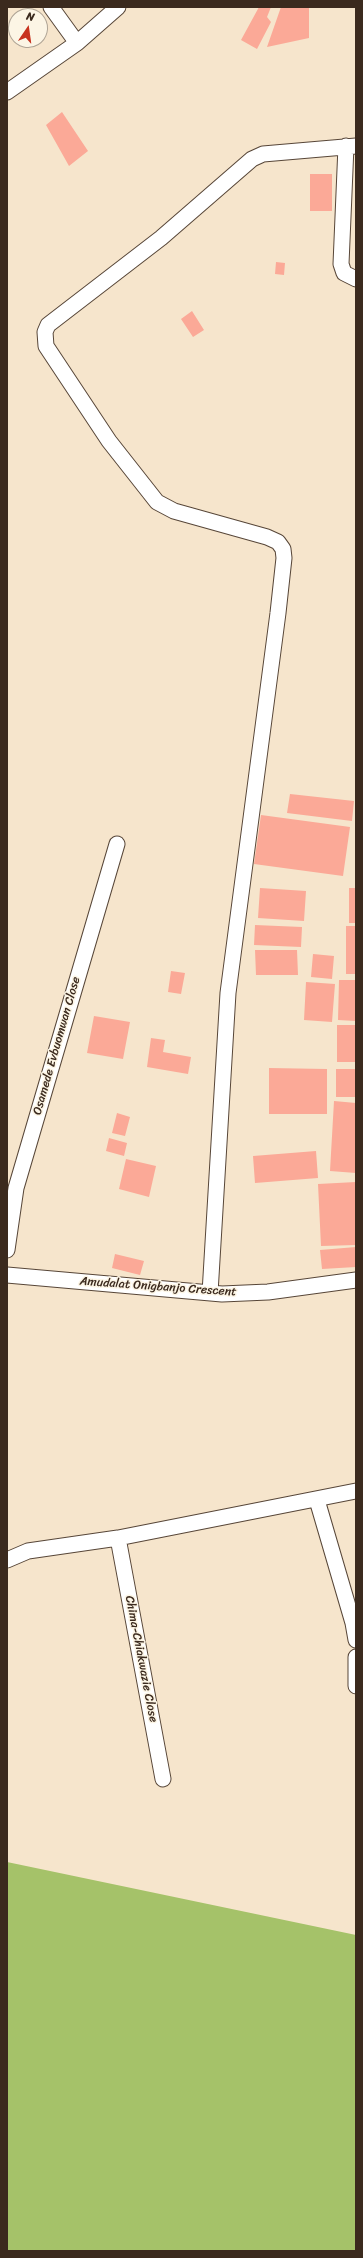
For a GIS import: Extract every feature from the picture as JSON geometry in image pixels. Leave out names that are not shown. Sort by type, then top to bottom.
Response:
[{"type":"street","points":[[51,7],[77,43]]},
{"type":"street","points":[[7,92],[77,43],[118,7]]},
{"type":"street","points":[[210,1293],[228,993],[278,613],[284,558],[283,549],[278,542],[267,537],[174,512],[158,502],[109,441],[46,346],[45,332],[48,325],[161,238],[252,159],[263,154],[351,146],[341,264],[344,273],[356,278]]},
{"type":"street","name":"Osamede Evbuomwan Close","points":[[7,1250],[16,1188],[117,844]]},
{"type":"street","name":"Amudalat Onigbanjo Crescent","points":[[7,1275],[210,1293],[268,1292],[356,1280]]},
{"type":"street","points":[[7,1560],[28,1551],[118,1538],[317,1500],[356,1491]]},
{"type":"street","points":[[317,1500],[356,1640]]},
{"type":"street","name":"Chima-Chiakwazie Close","points":[[118,1538],[163,1779]]},
{"type":"street","points":[[356,1657],[356,1686]]},
{"type":"green space","points":[[7,1862],[356,1935],[356,2251],[7,2251]]},
{"type":"building","points":[[259,7],[271,7],[267,17],[271,22],[257,49],[241,40]]},
{"type":"building","points":[[281,7],[309,7],[309,38],[267,47]]},
{"type":"building","points":[[62,112],[88,151],[69,166],[46,125]]},
{"type":"building","points":[[310,174],[332,174],[332,211],[310,211]]},
{"type":"building","points":[[276,262],[285,263],[284,275],[275,274]]},
{"type":"building","points":[[192,311],[204,330],[193,337],[181,319]]},
{"type":"building","points":[[290,794],[354,801],[352,821],[287,813]]},
{"type":"building","points":[[261,815],[350,827],[343,876],[254,864]]},
{"type":"building","points":[[260,888],[306,891],[304,921],[258,918]]},
{"type":"building","points":[[349,888],[356,888],[356,923],[349,923]]},
{"type":"building","points":[[255,925],[302,927],[301,947],[254,945]]},
{"type":"building","points":[[346,926],[356,926],[356,974],[346,974]]},
{"type":"building","points":[[255,950],[297,950],[298,975],[256,975]]},
{"type":"building","points":[[313,954],[334,956],[332,979],[311,977]]},
{"type":"building","points":[[171,971],[185,973],[181,994],[168,992]]},
{"type":"building","points":[[339,980],[356,980],[356,1021],[338,1020]]},
{"type":"building","points":[[306,982],[335,984],[332,1022],[304,1020]]},
{"type":"building","points":[[94,1016],[130,1022],[123,1059],[87,1053]]},
{"type":"building","points":[[337,1025],[356,1025],[356,1062],[337,1062]]},
{"type":"building","points":[[151,1038],[165,1040],[163,1052],[191,1057],[188,1074],[147,1067]]},
{"type":"building","points":[[269,1068],[327,1069],[327,1114],[269,1114]]},
{"type":"building","points":[[336,1069],[356,1069],[356,1097],[336,1097]]},
{"type":"building","points":[[334,1101],[356,1103],[356,1173],[330,1171]]},
{"type":"building","points":[[117,1113],[130,1117],[125,1136],[112,1133]]},
{"type":"building","points":[[109,1138],[127,1143],[124,1156],[106,1151]]},
{"type":"building","points":[[316,1151],[318,1178],[255,1183],[253,1156]]},
{"type":"building","points":[[126,1159],[156,1166],[149,1197],[119,1189]]},
{"type":"building","points":[[356,1182],[356,1245],[321,1246],[318,1184]]},
{"type":"building","points":[[356,1247],[356,1267],[322,1269],[320,1250]]},
{"type":"building","points":[[115,1254],[144,1261],[140,1275],[112,1268]]}]
